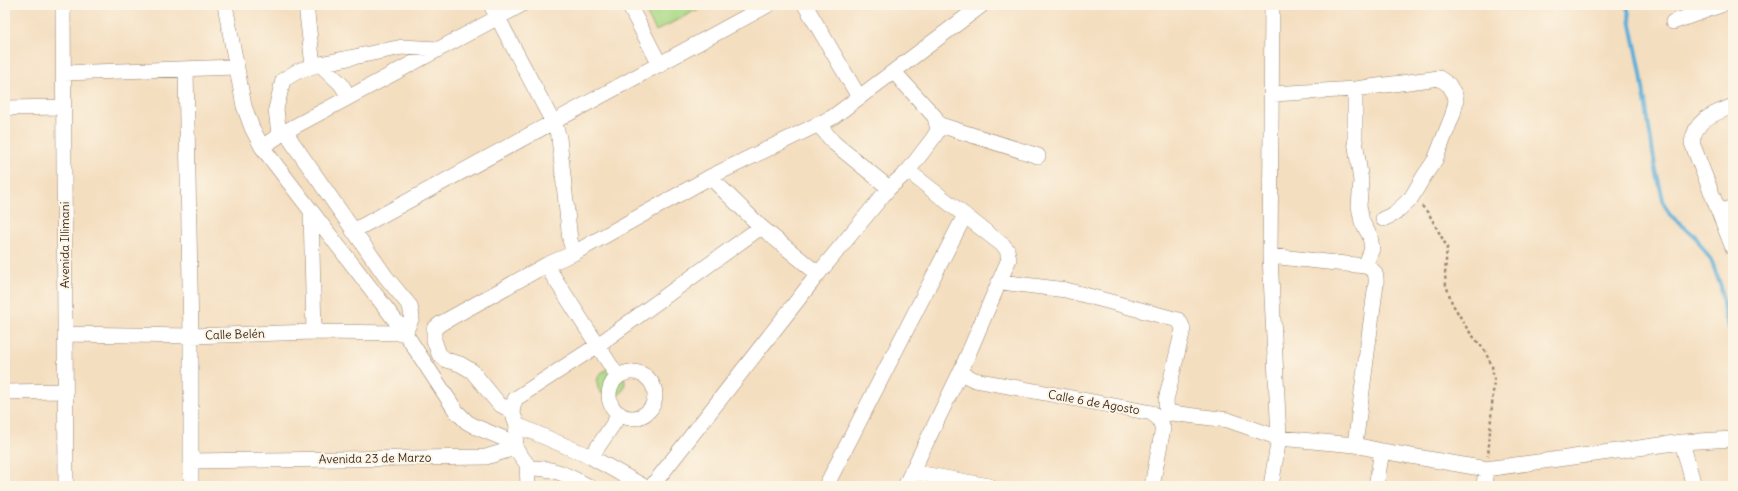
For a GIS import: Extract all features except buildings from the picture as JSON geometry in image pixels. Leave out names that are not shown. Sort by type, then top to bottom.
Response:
[{"type":"street","name":"Avenida Illimani","points":[[63,5],[66,486]]},
{"type":"street","points":[[225,5],[244,106],[252,128],[262,147],[310,211],[406,333],[456,411],[476,427],[515,445],[529,468],[528,486]]},
{"type":"street","points":[[306,5],[317,65],[341,84],[349,97]]},
{"type":"street","points":[[262,147],[283,133],[439,49],[494,11],[521,5]]},
{"type":"street","points":[[629,5],[660,65]]},
{"type":"street","points":[[353,231],[768,5]]},
{"type":"street","points":[[805,5],[859,97]]},
{"type":"street","points":[[512,411],[499,404],[472,372],[460,364],[446,360],[439,354],[434,340],[434,329],[440,324],[546,264],[574,253],[710,177],[833,117],[982,5]]},
{"type":"street","points":[[1271,486],[1279,438],[1270,256],[1273,94],[1272,5]]},
{"type":"street","points":[[1672,22],[1721,5]]},
{"type":"street","points":[[494,11],[553,121],[559,138],[570,240],[574,253]]},
{"type":"street","points":[[406,333],[412,317],[410,306],[386,277],[292,142],[283,133],[276,109],[283,80],[298,71],[317,65],[402,47],[439,49]]},
{"type":"street","points":[[64,73],[236,67]]},
{"type":"street","points":[[186,69],[191,336],[191,486]]},
{"type":"street","points":[[652,486],[818,274],[889,188],[908,171],[934,137],[938,130],[935,117],[894,72]]},
{"type":"street","points":[[1273,94],[1355,89],[1439,78],[1452,90],[1456,101],[1453,114],[1435,160],[1411,198],[1394,214],[1383,220]]},
{"type":"street","points":[[1355,89],[1354,140],[1361,182],[1359,206],[1362,222],[1370,236],[1372,249],[1365,266]]},
{"type":"street","points":[[1733,106],[1711,115],[1697,126],[1693,133],[1692,143],[1726,210],[1733,248]]},
{"type":"street","points":[[5,108],[63,107]]},
{"type":"street","points":[[937,124],[1038,156]]},
{"type":"street","points":[[819,125],[834,143],[889,188]]},
{"type":"street","points":[[905,486],[960,373],[1001,282],[1009,259],[1007,250],[908,171]]},
{"type":"street","points":[[710,177],[761,227],[818,274]]},
{"type":"street","points":[[310,211],[314,332]]},
{"type":"street","points":[[826,486],[965,215]]},
{"type":"street","points":[[515,445],[516,426],[512,411],[515,399],[598,345],[761,227]]},
{"type":"street","points":[[1270,256],[1365,266],[1372,269],[1377,278],[1355,445]]},
{"type":"street","points":[[546,264],[618,377]]},
{"type":"street","points":[[1001,282],[1066,290],[1178,320],[1181,324],[1183,329],[1166,400],[1162,424],[1163,433],[1152,486]]},
{"type":"street","name":"Calle Belén","points":[[65,334],[191,336],[314,332],[406,333]]},
{"type":"street","points":[[631,372],[646,376],[654,389],[655,397],[653,405],[642,415],[626,417],[620,414],[614,409],[610,396],[610,389],[618,377],[631,372]]},
{"type":"street","name":"Calle 6 de Agosto","points":[[960,373],[975,380],[1147,411],[1163,417]]},
{"type":"street","points":[[5,392],[65,391]]},
{"type":"street","points":[[1163,417],[1175,413],[1228,420],[1279,438],[1355,445],[1486,469],[1682,442],[1733,439]]},
{"type":"street","points":[[591,457],[620,414]]},
{"type":"street","points":[[516,426],[591,457],[643,486]]},
{"type":"street","points":[[1682,442],[1694,486]]},
{"type":"street","name":"Avenida 23 de Marzo","points":[[191,461],[486,457],[515,445]]},
{"type":"street","points":[[1376,486],[1382,451]]},
{"type":"street","points":[[529,468],[557,470],[588,486]]},
{"type":"street","points":[[1484,486],[1486,469]]},
{"type":"street","points":[[912,472],[989,486]]},
{"type":"path","points":[[1411,198],[1423,206],[1446,247],[1446,275],[1449,295],[1468,330],[1485,351],[1492,366],[1494,380],[1486,469]]},
{"type":"green space","points":[[642,5],[706,5],[656,31]]},
{"type":"green space","points":[[611,369],[621,373],[625,383],[621,393],[611,397],[601,393],[597,383],[601,373]]},
{"type":"waterway","points":[[1627,5],[1640,68],[1655,166],[1664,204],[1670,215],[1695,236],[1712,262],[1721,287],[1724,311],[1733,340]]}]
